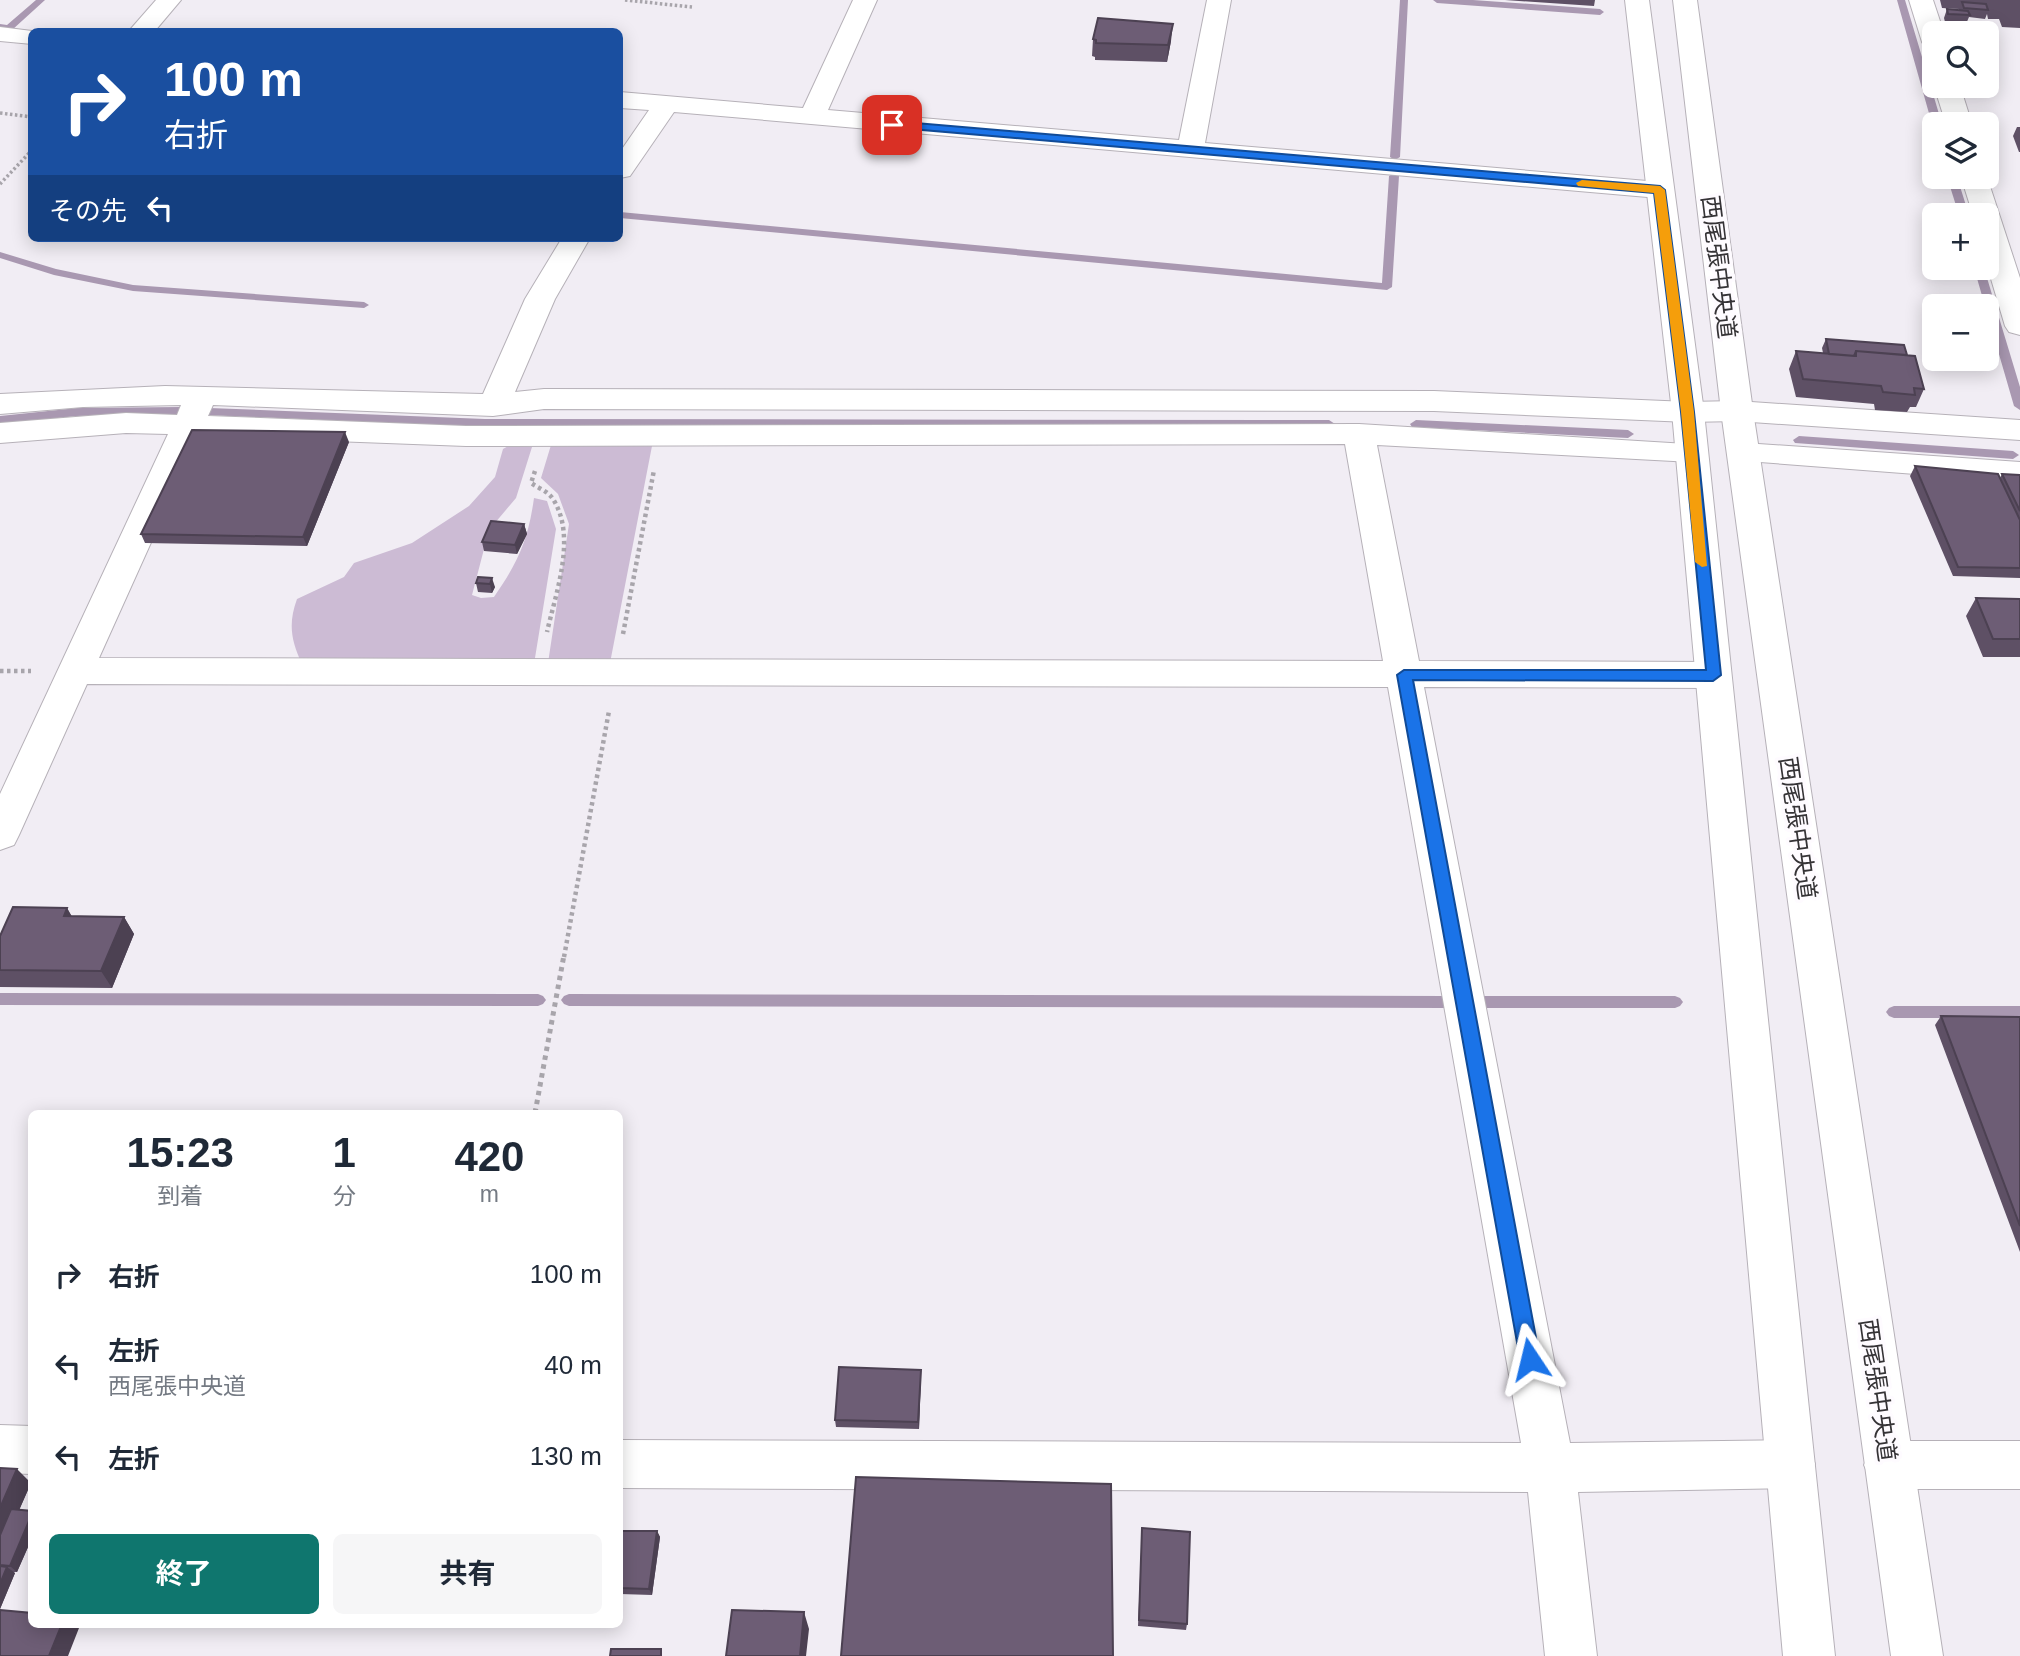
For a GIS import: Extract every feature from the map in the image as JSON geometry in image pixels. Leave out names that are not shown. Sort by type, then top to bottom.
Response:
[{"type":"street","points":[[144,28],[169,0]]},
{"type":"street","points":[[811,118],[865,0]]},
{"type":"street","points":[[1190,150],[1219,0]]},
{"type":"street","name":"西尾張中央道","points":[[1637,0],[1688,412],[1809,1656]]},
{"type":"street","name":"西尾張中央道","points":[[1685,0],[1737,411],[1917,1656]]},
{"type":"street","points":[[1921,0],[1928,21]]},
{"type":"street","points":[[0,34],[28,37]]},
{"type":"street","points":[[623,100],[1660,190]]},
{"type":"street","points":[[623,166],[666,105]]},
{"type":"street","points":[[1979,189],[2020,326]]},
{"type":"street","points":[[493,406],[540,299],[574,242]]},
{"type":"street","points":[[0,404],[68,396],[466,436],[1359,434],[1692,453]]},
{"type":"street","points":[[0,433],[126,423],[195,410],[493,406],[544,399],[1434,401],[1688,412],[1737,411],[2020,430]]},
{"type":"street","points":[[0,835],[195,410]]},
{"type":"street","points":[[1359,434],[1550,1468],[1571,1656]]},
{"type":"street","points":[[1744,453],[2020,472]]},
{"type":"street","points":[[75,671],[1713,675]]},
{"type":"street","points":[[0,1449],[28,1450]]},
{"type":"street","points":[[623,1464],[1550,1468],[1790,1464]]},
{"type":"street","points":[[1889,1465],[2020,1465]]},
{"type":"path","points":[[625,0],[692,7]]},
{"type":"path","points":[[0,113],[28,116]]},
{"type":"path","points":[[0,184],[28,154]]},
{"type":"path","points":[[539,671],[561,558],[563,521],[552,496],[531,483],[545,436]]},
{"type":"path","points":[[536,1110],[661,436]]},
{"type":"shaded area","points":[[510,445],[532,447],[516,498],[489,530],[472,595],[481,598],[494,597],[521,550],[529,527],[534,498],[547,501],[556,529],[534,664],[302,664],[292,632],[292,616],[297,599],[344,577],[354,563],[412,543],[469,506],[495,477],[503,449]]},
{"type":"shaded area","points":[[551,445],[652,446],[610,663],[548,663],[569,524],[558,494],[541,478]]},
{"type":"building","points":[[1962,2],[1986,4],[1988,10],[1964,8]]},
{"type":"building","points":[[1947,9],[1968,11],[1970,15],[1948,14]]},
{"type":"building","points":[[1098,18],[1173,24],[1168,45],[1096,43],[1093,39]]},
{"type":"building","points":[[1826,339],[1904,345],[1907,355],[1856,351],[1854,356],[1829,354]]},
{"type":"building","points":[[1796,351],[1856,356],[1856,351],[1915,356],[1924,389],[1914,388],[1915,395],[1883,392],[1881,386],[1803,379]]},
{"type":"building","points":[[192,430],[345,432],[303,537],[141,534]]},
{"type":"building","points":[[1915,466],[1998,474],[2020,520],[2020,568],[1958,567]]},
{"type":"building","points":[[2002,474],[2020,475],[2020,511]]},
{"type":"building","points":[[491,521],[524,524],[515,545],[482,542]]},
{"type":"building","points":[[478,577],[492,578],[490,584],[476,583]]},
{"type":"building","points":[[1976,598],[2020,599],[2020,639],[1993,639]]},
{"type":"building","points":[[13,907],[67,908],[64,916],[124,917],[101,971],[0,970],[0,936]]},
{"type":"building","points":[[1941,1016],[2020,1017],[2020,1226]]},
{"type":"building","points":[[839,1367],[921,1370],[918,1422],[835,1420]]},
{"type":"building","points":[[0,1468],[17,1469],[0,1508]]},
{"type":"building","points":[[856,1477],[1111,1484],[1113,1656],[841,1656]]},
{"type":"building","points":[[11,1509],[28,1511],[28,1523],[10,1566],[0,1565],[0,1535]]},
{"type":"building","points":[[1142,1528],[1190,1532],[1187,1624],[1139,1620]]},
{"type":"building","points":[[623,1531],[657,1531],[649,1589],[623,1588]]},
{"type":"building","points":[[0,1566],[7,1567],[0,1584]]},
{"type":"building","points":[[0,1610],[28,1613],[28,1628],[60,1628],[49,1656],[0,1656]]},
{"type":"building","points":[[732,1610],[804,1612],[800,1656],[726,1656]]},
{"type":"building","points":[[611,1649],[661,1649],[661,1656],[610,1656]]},
{"type":"waterway","points":[[0,27],[9,28],[41,0]]},
{"type":"waterway","points":[[1395,157],[1404,0]]},
{"type":"waterway","points":[[1437,0],[1600,12]]},
{"type":"waterway","points":[[1901,0],[1934,112]]},
{"type":"waterway","points":[[623,215],[1387,287],[1394,176]]},
{"type":"waterway","points":[[1956,189],[1960,203]]},
{"type":"waterway","points":[[0,255],[54,272],[133,288],[364,305]]},
{"type":"waterway","points":[[1983,280],[2020,406]]},
{"type":"waterway","points":[[0,420],[77,412],[181,411]]},
{"type":"waterway","points":[[209,412],[485,423],[1329,424]]},
{"type":"waterway","points":[[1416,424],[1628,434]]},
{"type":"waterway","points":[[1799,440],[2013,455]]},
{"type":"waterway","points":[[0,999],[538,1000]]},
{"type":"waterway","points":[[569,1000],[1444,1002]]},
{"type":"waterway","points":[[1477,1002],[1675,1002]]},
{"type":"waterway","points":[[1894,1012],[2020,1012]]},
{"type":"slow traffic","points":[[1582,183],[1660,190],[1688,412],[1702,562]]},
{"type":"route","points":[[892,125],[1660,190],[1688,412],[1713,675],[1404,675],[1530,1359]]}]
